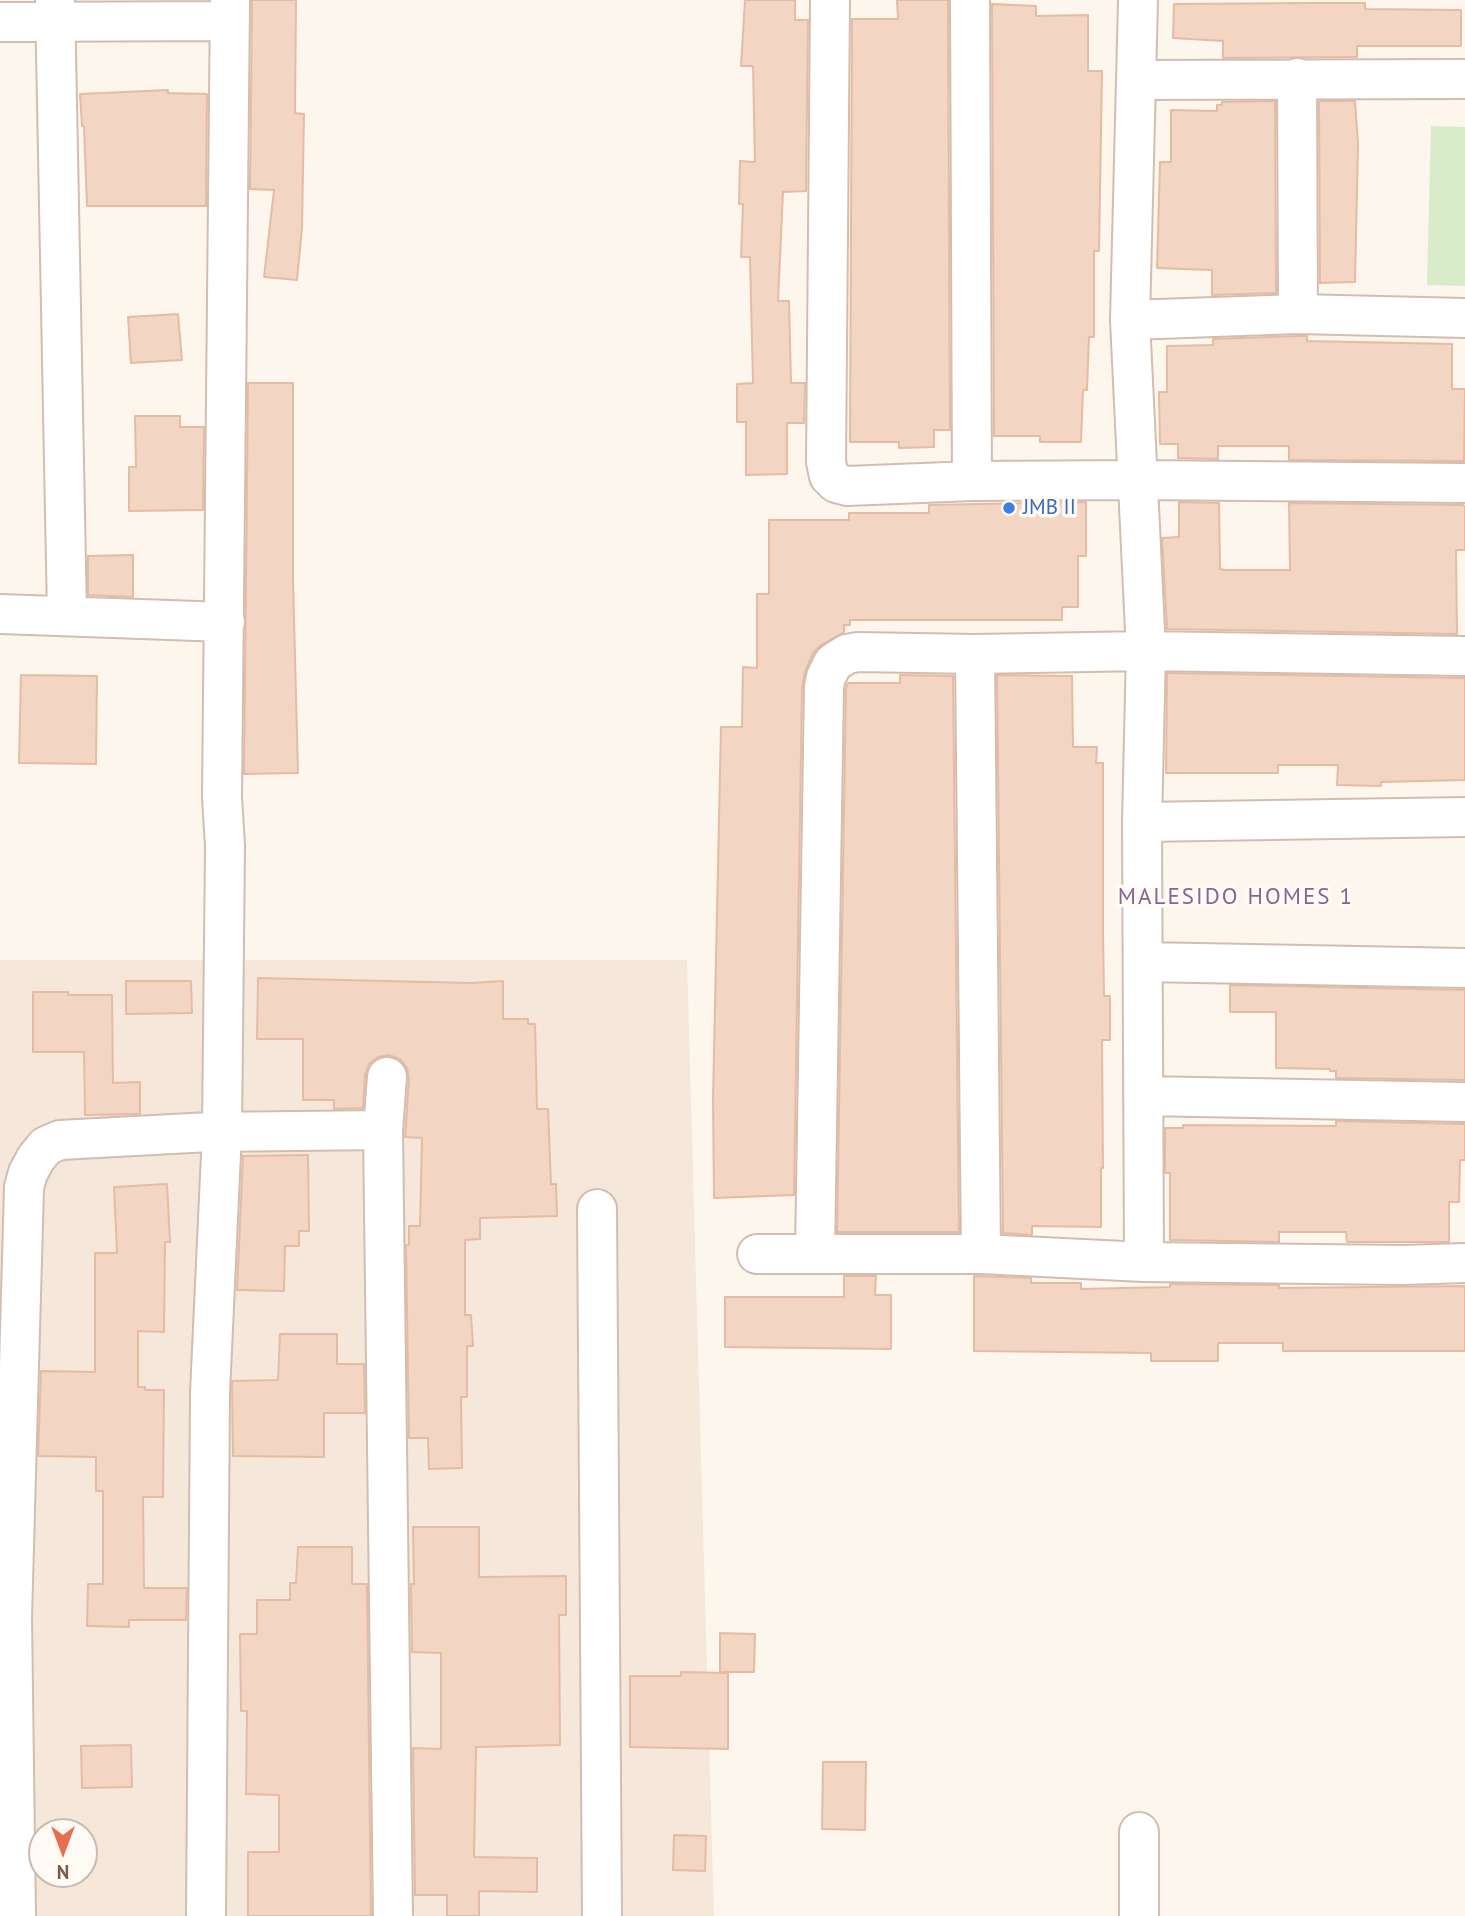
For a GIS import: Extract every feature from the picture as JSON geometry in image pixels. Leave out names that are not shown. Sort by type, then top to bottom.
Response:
[{"type":"street","points":[[830,0],[825,461],[829,476],[836,483],[847,486],[972,481],[1138,480],[1465,484]]},
{"type":"street","points":[[970,0],[972,481]]},
{"type":"street","points":[[1138,0],[1130,320],[1146,650],[1142,822],[1144,1262]]},
{"type":"street","points":[[0,22],[55,11],[230,10],[222,797],[225,846],[222,1132],[210,1393],[206,1916]]},
{"type":"street","points":[[55,11],[67,615]]},
{"type":"street","points":[[1297,78],[1297,314]]},
{"type":"street","points":[[1137,80],[1465,79]]},
{"type":"street","points":[[1130,320],[1297,314],[1465,318]]},
{"type":"street","points":[[0,614],[225,622]]},
{"type":"street","points":[[815,1254],[818,961],[826,677],[833,663],[847,654],[858,652],[975,654],[1146,650],[1465,656]]},
{"type":"street","points":[[975,654],[981,1254]]},
{"type":"street","points":[[1142,822],[1465,817]]},
{"type":"street","points":[[1144,962],[1465,968]]},
{"type":"street","points":[[387,1077],[383,1130],[393,1916]]},
{"type":"street","points":[[1143,1096],[1465,1102]]},
{"type":"street","points":[[16,1916],[12,1618],[24,1187],[36,1158],[46,1146],[60,1140],[222,1132],[383,1130]]},
{"type":"street","points":[[597,1209],[602,1916]]},
{"type":"street","points":[[757,1254],[981,1254],[1144,1262],[1403,1265],[1465,1263]]},
{"type":"street","points":[[1139,1832],[1139,1916]]},
{"type":"shaded area","points":[[0,960],[687,960],[714,1916],[0,1916]]},
{"type":"green space","points":[[1431,126],[1465,127],[1465,286],[1427,285]]},
{"type":"building","points":[[252,0],[296,0],[295,113],[304,114],[302,228],[297,280],[264,277],[274,190],[250,189]]},
{"type":"building","points":[[745,0],[795,0],[795,20],[808,20],[806,191],[783,192],[778,301],[789,301],[791,383],[805,383],[804,423],[787,423],[787,474],[746,475],[746,422],[737,422],[737,384],[753,383],[750,257],[741,257],[743,204],[739,204],[740,161],[755,162],[753,66],[741,66]]},
{"type":"building","points":[[897,0],[948,0],[950,430],[934,430],[934,447],[899,448],[899,442],[850,442],[852,19],[898,19]]},
{"type":"building","points":[[1365,3],[1365,9],[1461,10],[1461,46],[1357,46],[1357,57],[1223,58],[1223,41],[1173,38],[1174,4]]},
{"type":"building","points":[[992,4],[1036,6],[1036,16],[1088,15],[1088,71],[1102,71],[1099,251],[1094,251],[1094,337],[1089,337],[1081,442],[1040,442],[1040,436],[994,436]]},
{"type":"building","points":[[168,90],[168,93],[207,94],[206,206],[87,206],[80,94]]},
{"type":"building","points":[[1275,101],[1276,293],[1212,295],[1212,270],[1157,268],[1160,162],[1171,162],[1171,110],[1217,111],[1217,105],[1222,105],[1222,102]]},
{"type":"building","points":[[1319,101],[1355,101],[1358,144],[1355,282],[1320,283]]},
{"type":"building","points":[[178,314],[182,360],[131,363],[128,317]]},
{"type":"building","points":[[1307,336],[1307,341],[1452,344],[1452,389],[1465,389],[1464,461],[1289,460],[1289,446],[1218,446],[1218,459],[1178,458],[1178,444],[1160,444],[1159,392],[1167,392],[1167,346],[1213,345],[1213,339]]},
{"type":"building","points":[[248,383],[293,383],[293,579],[298,773],[244,774]]},
{"type":"building","points":[[135,416],[180,416],[180,427],[204,427],[203,510],[129,511],[129,467],[136,467]]},
{"type":"building","points":[[1086,502],[1086,556],[1078,556],[1078,607],[1062,607],[1062,620],[850,620],[850,625],[844,625],[844,632],[821,645],[813,653],[802,687],[794,1195],[714,1198],[713,1099],[721,727],[742,727],[743,667],[757,668],[757,594],[769,594],[769,520],[849,520],[849,513],[929,513],[929,505]]},
{"type":"building","points":[[1179,502],[1219,503],[1220,569],[1225,570],[1290,570],[1289,503],[1463,505],[1465,550],[1456,550],[1457,634],[1167,629],[1162,538],[1179,537]]},
{"type":"building","points":[[133,555],[133,597],[88,595],[88,556]]},
{"type":"building","points":[[1167,673],[1465,678],[1465,780],[1381,782],[1381,786],[1337,785],[1338,765],[1278,765],[1278,773],[1166,773]]},
{"type":"building","points":[[21,675],[97,676],[96,764],[19,763]]},
{"type":"building","points":[[900,675],[953,676],[959,1232],[837,1232],[846,689],[848,683],[900,683]]},
{"type":"building","points":[[997,675],[1072,676],[1073,747],[1097,747],[1096,763],[1103,763],[1104,996],[1110,996],[1110,1040],[1102,1040],[1101,1227],[1032,1226],[1032,1235],[1003,1233]]},
{"type":"building","points":[[258,978],[471,983],[503,981],[503,1019],[528,1019],[528,1024],[535,1024],[537,1109],[548,1109],[551,1184],[556,1184],[557,1216],[480,1218],[480,1239],[465,1240],[465,1315],[471,1315],[473,1346],[467,1346],[467,1397],[461,1397],[462,1468],[429,1469],[428,1438],[409,1438],[406,1245],[409,1245],[409,1226],[420,1226],[422,1138],[405,1137],[409,1079],[407,1068],[400,1059],[389,1055],[378,1057],[369,1064],[365,1075],[363,1108],[334,1109],[334,1100],[303,1100],[303,1039],[257,1039]]},
{"type":"building","points":[[126,981],[191,981],[192,1013],[126,1014]]},
{"type":"building","points":[[1230,985],[1465,990],[1465,1080],[1336,1078],[1336,1071],[1330,1069],[1276,1068],[1276,1012],[1230,1012]]},
{"type":"building","points":[[33,992],[112,995],[113,1083],[140,1082],[140,1114],[85,1115],[84,1052],[33,1052]]},
{"type":"building","points":[[1336,1121],[1465,1124],[1465,1160],[1460,1160],[1459,1202],[1449,1202],[1449,1242],[1347,1242],[1346,1232],[1279,1232],[1279,1242],[1170,1240],[1170,1173],[1165,1173],[1165,1128],[1183,1128],[1183,1125],[1336,1126]]},
{"type":"building","points":[[308,1155],[309,1231],[299,1231],[299,1246],[285,1246],[284,1291],[237,1290],[243,1156]]},
{"type":"building","points":[[167,1184],[170,1242],[165,1242],[164,1332],[138,1331],[138,1387],[145,1387],[145,1390],[164,1390],[163,1497],[143,1497],[144,1588],[187,1588],[186,1620],[129,1620],[129,1627],[87,1626],[88,1584],[103,1584],[103,1491],[96,1491],[96,1457],[38,1456],[41,1371],[95,1372],[95,1253],[117,1253],[114,1187]]},
{"type":"building","points":[[844,1276],[876,1276],[875,1295],[891,1295],[891,1349],[725,1347],[725,1297],[844,1297]]},
{"type":"building","points":[[974,1276],[1031,1278],[1031,1283],[1081,1283],[1081,1289],[1170,1287],[1170,1284],[1279,1285],[1279,1288],[1465,1286],[1465,1351],[1283,1351],[1283,1343],[1218,1343],[1218,1361],[1151,1361],[1151,1353],[974,1351]]},
{"type":"building","points":[[280,1334],[337,1334],[337,1364],[364,1364],[365,1413],[324,1413],[324,1457],[233,1456],[232,1381],[278,1380]]},
{"type":"building","points":[[413,1527],[479,1527],[479,1577],[566,1576],[566,1615],[559,1615],[560,1745],[476,1747],[474,1857],[537,1858],[537,1892],[479,1891],[479,1916],[447,1916],[447,1895],[415,1895],[413,1748],[441,1749],[441,1653],[412,1652]]},
{"type":"building","points":[[298,1547],[352,1547],[352,1584],[367,1584],[371,1916],[248,1916],[248,1852],[279,1852],[279,1795],[246,1794],[247,1711],[241,1711],[240,1634],[257,1634],[257,1600],[290,1600],[290,1583],[296,1583]]},
{"type":"building","points":[[720,1633],[755,1634],[754,1672],[720,1672]]},
{"type":"building","points":[[681,1672],[728,1673],[728,1749],[630,1747],[630,1676],[681,1676]]},
{"type":"building","points":[[131,1745],[132,1787],[82,1788],[81,1746]]},
{"type":"building","points":[[823,1762],[866,1762],[865,1830],[822,1829]]},
{"type":"building","points":[[674,1835],[706,1836],[705,1871],[673,1870]]},
{"type":"place","name":"JMB II","points":[[1009,508]]},
{"type":"district","name":"MALESIDO HOMES 1","points":[[1236,897]]}]
